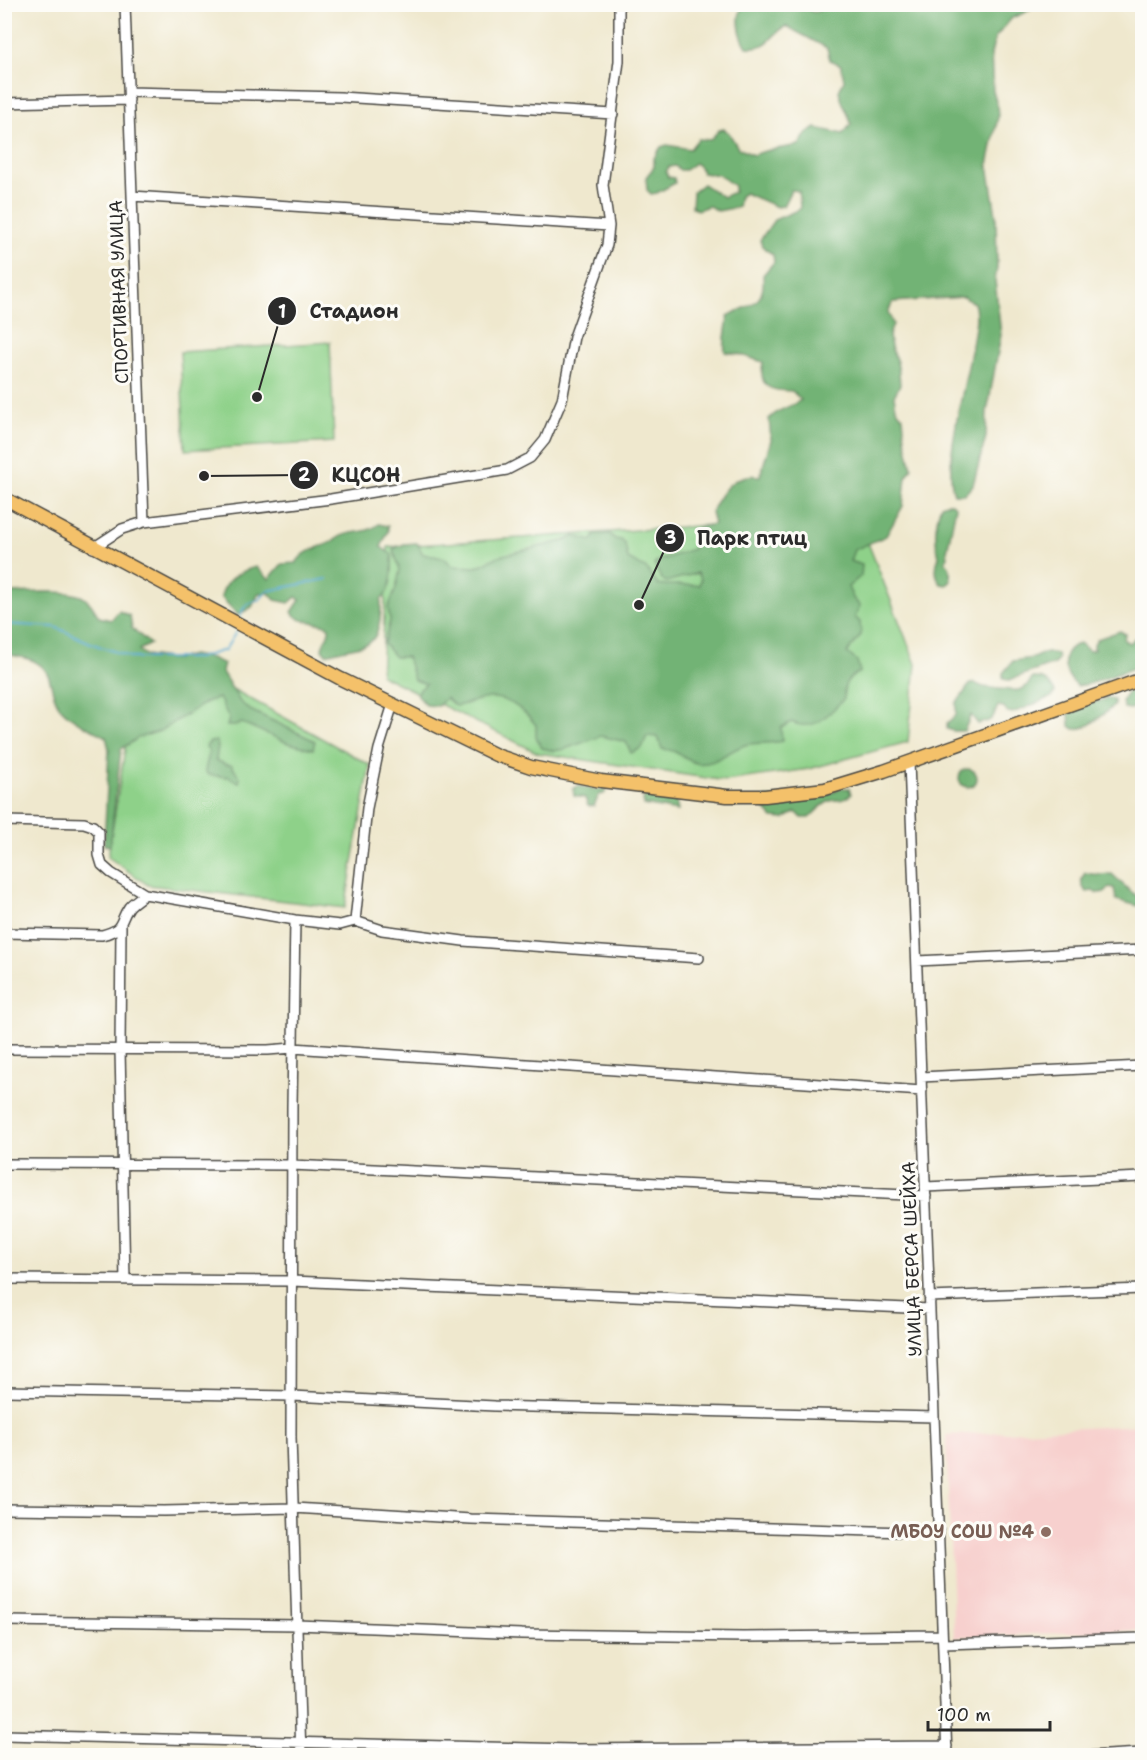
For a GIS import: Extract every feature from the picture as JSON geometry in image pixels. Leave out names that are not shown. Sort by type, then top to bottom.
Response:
[{"type":"main road","points":[[4,498],[93,548],[341,679],[496,755],[531,768],[601,781],[727,796],[825,789],[909,762],[1143,679]]},
{"type":"street","name":"СПОРТИВНАЯ УЛИЦА","points":[[125,4],[144,522]]},
{"type":"street","points":[[93,548],[122,529],[144,522],[331,499],[484,474],[507,470],[530,458],[545,440],[562,400],[574,337],[607,245],[609,226],[603,185],[619,61],[620,4]]},
{"type":"street","points":[[4,103],[129,96],[340,97],[613,114]]},
{"type":"street","points":[[132,196],[609,226]]},
{"type":"street","points":[[354,921],[367,808],[379,749],[393,704]]},
{"type":"street","name":"УЛИЦА БЕРСА ШЕЙХА","points":[[909,762],[947,1751]]},
{"type":"street","points":[[4,821],[84,823],[93,826],[99,832],[99,855],[102,865],[145,894],[295,920],[339,925],[354,921],[382,930],[463,941],[699,958]]},
{"type":"street","points":[[124,1280],[120,1050],[121,926],[130,906],[145,894]]},
{"type":"street","points":[[295,920],[292,1396],[300,1755]]},
{"type":"street","points":[[4,933],[102,935],[114,932],[121,926]]},
{"type":"street","points":[[917,961],[1143,950]]},
{"type":"street","points":[[4,1049],[268,1050],[293,1048],[922,1091]]},
{"type":"street","points":[[921,1077],[1143,1066]]},
{"type":"street","points":[[4,1164],[292,1165],[926,1192],[1143,1177]]},
{"type":"street","points":[[4,1279],[292,1281],[930,1308]]},
{"type":"street","points":[[929,1297],[1143,1289]]},
{"type":"street","points":[[4,1392],[292,1396],[495,1406],[934,1417]]},
{"type":"street","points":[[4,1509],[164,1511],[294,1508],[471,1519],[939,1533]]},
{"type":"street","points":[[4,1621],[297,1625],[522,1634],[943,1640],[1143,1638]]},
{"type":"street","points":[[4,1735],[572,1749],[947,1751]]},
{"type":"street","points":[[1089,1755],[1143,1753]]},
{"type":"shaded area","name":"МБОУ СОШ №4","points":[[1142,1425],[1142,1630],[954,1637],[946,1435]]},
{"type":"green space","points":[[743,5],[782,5],[783,7],[798,5],[800,10],[808,9],[813,12],[819,11],[818,5],[1035,5],[1012,18],[995,38],[991,54],[993,91],[998,117],[988,165],[996,215],[997,268],[995,280],[1001,335],[987,412],[986,437],[973,485],[965,494],[954,494],[951,479],[953,441],[975,326],[974,303],[963,297],[893,302],[888,312],[893,324],[889,336],[897,362],[900,385],[894,396],[896,408],[903,417],[912,468],[906,477],[903,506],[886,536],[854,550],[850,561],[862,565],[861,576],[848,587],[860,606],[855,617],[860,622],[861,635],[847,653],[857,661],[860,672],[847,682],[844,699],[814,724],[799,725],[791,722],[781,728],[782,741],[742,746],[710,762],[692,762],[673,751],[662,749],[658,737],[647,736],[642,748],[631,753],[626,742],[601,736],[565,749],[554,751],[542,748],[536,737],[536,725],[519,708],[506,701],[491,698],[455,706],[446,698],[438,706],[426,705],[418,696],[418,691],[426,684],[414,680],[407,657],[395,657],[384,644],[390,620],[388,608],[400,570],[393,549],[404,544],[417,543],[423,554],[444,558],[453,566],[476,567],[499,556],[564,541],[575,536],[592,541],[595,535],[610,534],[625,544],[628,559],[647,569],[658,585],[699,585],[701,579],[698,573],[666,582],[654,565],[658,561],[693,549],[697,528],[714,524],[711,512],[724,490],[743,477],[760,476],[771,440],[769,419],[801,400],[792,391],[772,389],[764,383],[763,362],[725,352],[728,316],[749,306],[759,298],[762,293],[763,275],[774,262],[773,255],[762,246],[760,240],[774,220],[800,209],[799,191],[791,190],[783,206],[777,207],[745,193],[740,196],[738,207],[718,211],[709,206],[697,210],[692,207],[693,192],[703,184],[723,197],[734,192],[734,186],[719,175],[702,173],[700,167],[695,163],[685,170],[680,170],[675,166],[669,167],[666,172],[668,177],[674,178],[675,183],[657,193],[651,194],[647,190],[646,177],[654,167],[654,158],[661,147],[667,145],[690,149],[698,139],[710,140],[719,130],[724,129],[738,148],[753,155],[799,145],[806,134],[816,128],[843,134],[851,124],[839,91],[844,80],[841,65],[830,60],[827,48],[786,26],[765,44],[747,47],[739,26]]},
{"type":"green space","points":[[330,342],[334,442],[185,450],[180,352]]},
{"type":"green space","points":[[952,503],[956,507],[947,551],[948,557],[945,561],[949,566],[951,581],[947,585],[941,584],[936,571],[939,557],[936,544],[936,524],[941,505]]},
{"type":"green space","points":[[857,515],[916,664],[908,742],[809,769],[726,781],[538,753],[381,675],[388,547]]},
{"type":"green space","points":[[379,524],[388,526],[388,532],[381,547],[392,555],[392,573],[388,591],[381,600],[378,629],[369,642],[361,646],[326,654],[322,649],[329,627],[295,616],[292,612],[300,600],[296,597],[289,603],[275,600],[269,593],[259,593],[252,607],[238,615],[221,597],[225,585],[244,571],[256,567],[269,579],[282,564],[296,563],[307,552],[341,536],[366,531]]},
{"type":"green space","points":[[5,593],[73,594],[87,600],[99,617],[111,620],[119,611],[130,616],[132,628],[150,644],[139,650],[145,655],[177,659],[192,655],[211,658],[224,664],[222,672],[240,702],[250,710],[315,741],[313,749],[288,743],[242,723],[227,726],[229,718],[219,698],[208,701],[160,731],[138,738],[121,749],[110,846],[104,845],[109,749],[106,737],[81,724],[59,706],[45,669],[34,661],[5,654]]},
{"type":"green space","points":[[1120,631],[1125,634],[1124,640],[1129,643],[1142,632],[1142,665],[1077,686],[1066,669],[1065,657],[1068,651],[1080,643],[1089,651],[1094,650],[1097,639]]},
{"type":"green space","points":[[1046,652],[1057,654],[1058,660],[1054,664],[1009,680],[1003,679],[1003,673],[1013,661],[1033,658]]},
{"type":"green space","points":[[1033,678],[1041,678],[1049,683],[1055,692],[1052,697],[1013,713],[998,706],[990,720],[978,724],[971,715],[964,731],[947,729],[947,723],[956,715],[956,703],[971,684],[997,689],[1020,690],[1025,688]]},
{"type":"green space","points":[[229,687],[370,765],[345,908],[148,885],[108,857],[126,743]]},
{"type":"green space","points":[[1142,687],[1139,703],[1130,709],[1124,708],[1122,702],[1127,693]]},
{"type":"green space","points":[[1108,698],[1114,700],[1114,706],[1095,721],[1080,728],[1074,729],[1070,726],[1069,714],[1072,711]]},
{"type":"green space","points":[[216,741],[218,746],[216,760],[231,765],[240,777],[239,783],[229,777],[209,775],[205,771],[209,752],[206,746]]},
{"type":"green space","points":[[968,769],[974,772],[977,778],[974,784],[968,787],[962,784],[959,778],[962,772]]},
{"type":"green space","points":[[578,786],[597,790],[607,789],[604,794],[599,795],[594,806],[588,806],[585,798],[574,796],[573,789]]},
{"type":"green space","points":[[842,788],[849,788],[851,794],[845,799],[825,804],[809,818],[802,818],[796,812],[784,819],[773,818],[762,806],[764,799],[767,798],[824,795]]},
{"type":"green space","points":[[653,794],[670,796],[676,800],[678,811],[644,805],[643,799]]},
{"type":"green space","points":[[1085,873],[1112,874],[1142,899],[1142,907],[1116,900],[1114,888],[1109,887],[1106,892],[1087,892],[1081,883]]},
{"type":"waterway","points":[[240,618],[247,604],[259,600],[267,591],[327,579]]},
{"type":"waterway","points":[[4,624],[55,627],[133,658],[198,658],[225,650],[236,632]]},
{"type":"place","name":"Стадион","points":[[257,397]]},
{"type":"place","name":"КЦСОН","points":[[204,476]]},
{"type":"place","name":"Парк птиц","points":[[639,605]]},
{"type":"place","name":"МБОУ СОШ №4","points":[[1046,1532]]}]
